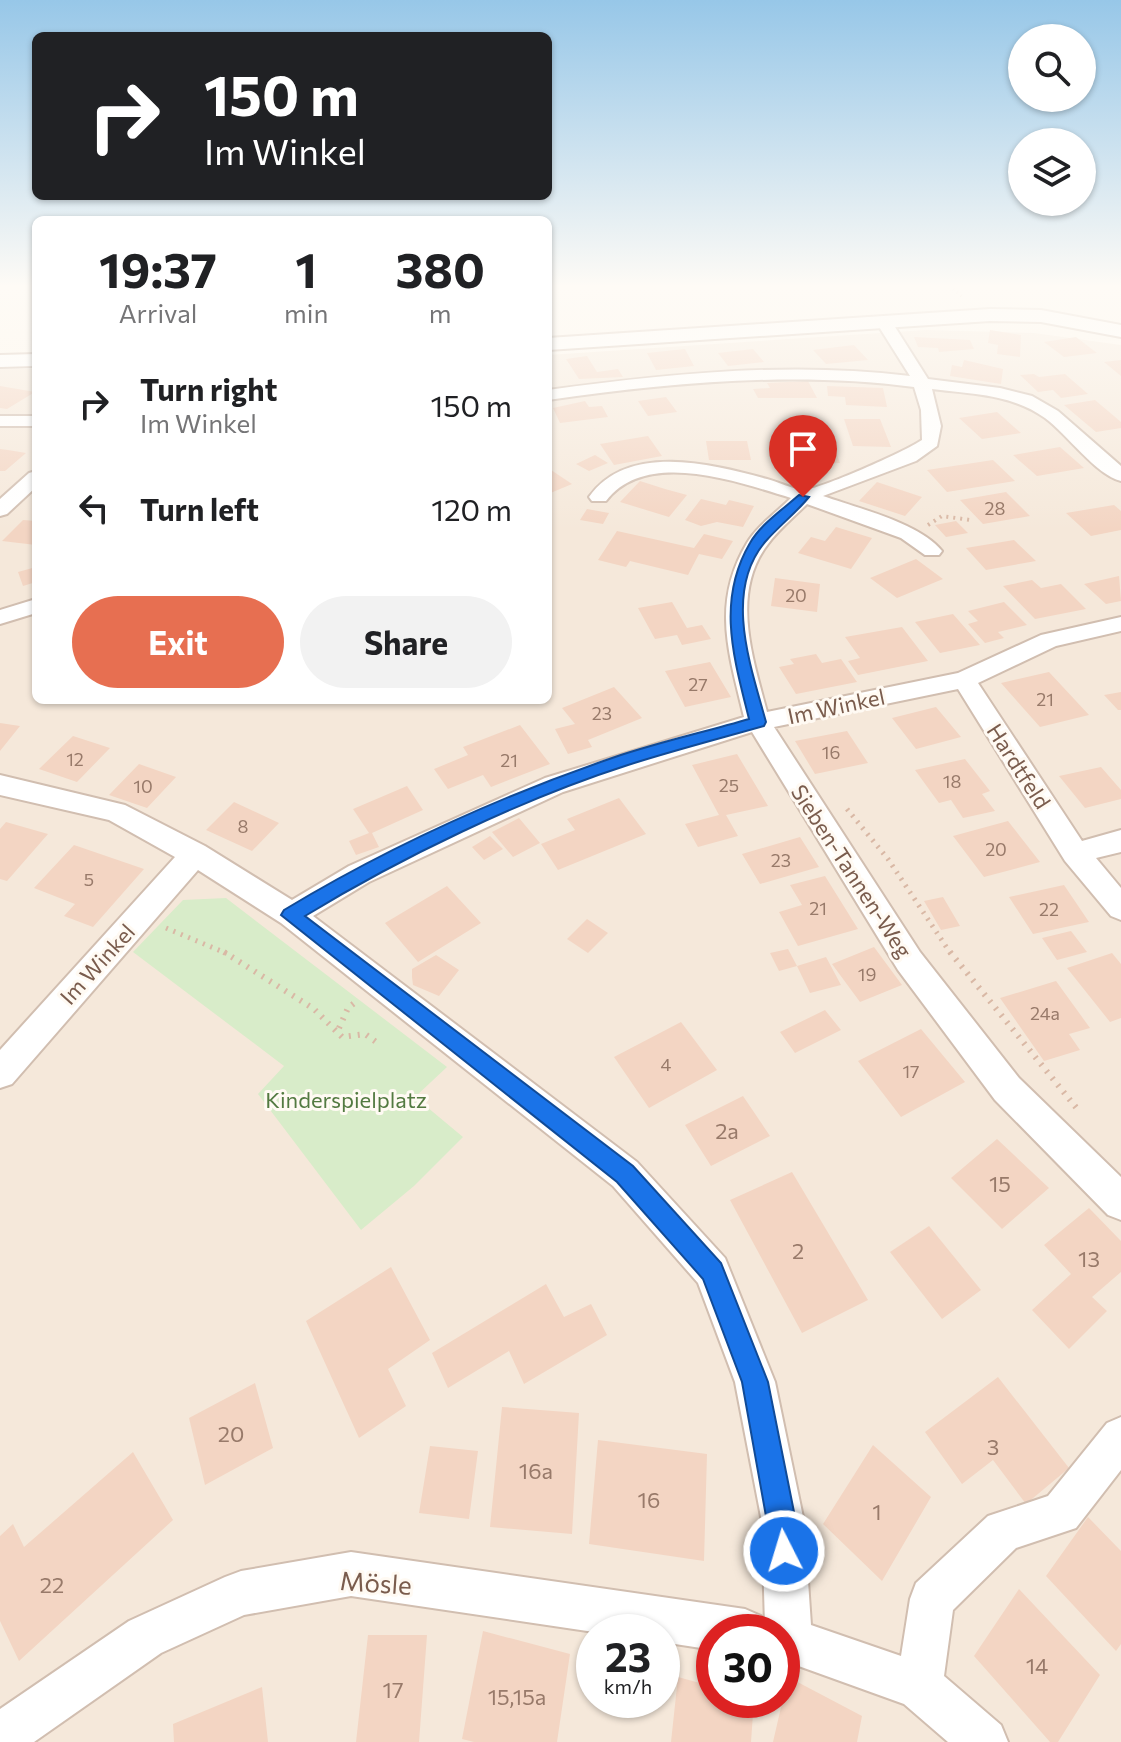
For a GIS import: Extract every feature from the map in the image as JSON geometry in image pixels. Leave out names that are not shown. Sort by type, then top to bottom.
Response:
[{"type":"street","name":"Sieben-Tannen-Weg","points":[[913,367],[922,382],[934,421],[931,442],[909,457],[803,497],[757,543],[737,587],[737,642],[758,722],[909,961],[1007,1089],[1121,1202]]},
{"type":"street","points":[[552,395],[687,378],[811,374],[922,382],[1023,398],[1034,403],[1121,475]]},
{"type":"street","points":[[0,421],[32,421]]},
{"type":"street","points":[[599,497],[613,479],[643,468],[682,467],[728,474],[933,542]]},
{"type":"street","points":[[0,510],[32,481]]},
{"type":"street","points":[[0,617],[32,607]]},
{"type":"street","name":"Im Winkel","points":[[291,915],[359,874],[554,785],[623,761],[758,722],[964,680],[1049,640],[1121,624]]},
{"type":"street","name":"Hardtfeld","points":[[964,680],[1075,853],[1121,908]]},
{"type":"street","points":[[0,785],[116,812],[195,854],[291,915],[625,1174],[712,1271],[755,1382],[783,1522],[785,1614]]},
{"type":"street","points":[[1075,853],[1121,841]]},
{"type":"street","name":"Im Winkel","points":[[0,1073],[195,854]]},
{"type":"street","points":[[919,1686],[932,1599],[1003,1531],[1061,1513],[1121,1437]]},
{"type":"street","name":"Mösle","points":[[0,1740],[22,1721],[145,1637],[241,1593],[351,1574],[696,1625]]},
{"type":"street","points":[[800,1643],[919,1686],[984,1742]]},
{"type":"path","points":[[933,542],[928,525],[942,516],[970,520]]},
{"type":"path","points":[[837,800],[879,846],[959,966],[1003,1023],[1089,1122]]},
{"type":"path","points":[[158,924],[180,928],[206,939],[339,1028],[342,1037],[365,1034],[379,1044]]},
{"type":"path","points":[[339,1028],[348,1008],[360,999]]},
{"type":"shaded area","points":[[552,367],[1121,367],[1121,1742],[0,1742],[0,369],[32,369],[32,704],[552,704]]},
{"type":"green space","name":"Kinderspielplatz","points":[[226,898],[447,1067],[415,1097],[463,1137],[414,1186],[361,1230],[258,1094],[284,1066],[133,952],[183,900]]},
{"type":"building","points":[[571,367],[594,367],[597,372],[618,369],[623,377],[579,379]]},
{"type":"building","points":[[952,367],[1003,369],[1001,384],[950,376]]},
{"type":"building","points":[[1110,367],[1121,367],[1121,376]]},
{"type":"building","points":[[1034,374],[1039,377],[1065,374],[1088,394],[1061,398],[1053,390],[1038,392],[1020,375]]},
{"type":"building","points":[[808,381],[817,398],[758,398],[753,389],[770,388],[767,383]]},
{"type":"building","points":[[0,386],[32,391],[7,409],[0,408]]},
{"type":"building","points":[[827,386],[883,388],[887,407],[846,405],[845,397],[828,396]]},
{"type":"building","points":[[666,397],[677,412],[648,416],[638,401]]},
{"type":"building","points":[[1095,400],[1121,422],[1121,428],[1096,432],[1064,405]]},
{"type":"building","points":[[585,401],[589,407],[602,406],[608,417],[560,423],[553,408]]},
{"type":"building","points":[[997,412],[1021,433],[982,439],[959,418]]},
{"type":"building","points":[[844,419],[880,419],[891,447],[853,446]]},
{"type":"building","points":[[648,436],[662,456],[614,465],[600,444]]},
{"type":"building","points":[[706,441],[747,441],[751,460],[709,460]]},
{"type":"building","points":[[782,442],[811,442],[813,447],[834,447],[840,463],[788,464]]},
{"type":"building","points":[[1060,447],[1084,468],[1037,476],[1013,455]]},
{"type":"building","points":[[0,449],[26,453],[5,471],[0,471]]},
{"type":"building","points":[[595,455],[608,463],[589,471],[576,464]]},
{"type":"building","points":[[993,460],[1015,481],[947,492],[927,470]]},
{"type":"building","points":[[552,471],[572,484],[552,492]]},
{"type":"building","points":[[640,481],[687,495],[669,517],[620,502]]},
{"type":"building","points":[[877,482],[922,497],[905,516],[859,501]]},
{"type":"building","points":[[1006,492],[1030,516],[983,524],[960,500]]},
{"type":"building","points":[[701,499],[726,505],[729,500],[754,506],[743,527],[717,522],[701,526],[685,520]]},
{"type":"building","points":[[1114,505],[1121,511],[1121,530],[1091,536],[1066,513]]},
{"type":"building","points":[[587,509],[609,513],[603,524],[580,520]]},
{"type":"building","points":[[23,520],[32,521],[32,545],[2,541]]},
{"type":"building","points":[[956,521],[968,533],[946,537],[935,525]]},
{"type":"building","points":[[836,527],[872,538],[851,569],[798,553],[811,537],[825,541]]},
{"type":"building","points":[[617,531],[694,548],[704,534],[733,541],[722,559],[699,554],[688,575],[630,561],[626,567],[598,560]]},
{"type":"building","points":[[1014,540],[1036,561],[986,570],[966,548]]},
{"type":"building","points":[[916,559],[943,579],[897,598],[870,578]]},
{"type":"building","points":[[32,568],[32,583],[23,586],[18,572]]},
{"type":"building","points":[[1119,576],[1121,601],[1106,604],[1084,584]]},
{"type":"building","points":[[775,578],[820,584],[817,612],[771,606]]},
{"type":"building","points":[[1032,580],[1041,588],[1061,584],[1086,609],[1035,619],[1003,586]]},
{"type":"building","points":[[672,602],[687,628],[702,625],[711,639],[682,645],[677,635],[655,639],[638,608]]},
{"type":"building","points":[[1004,602],[1027,625],[998,632],[1004,638],[985,643],[968,624],[978,621],[968,611]]},
{"type":"building","points":[[953,614],[980,645],[940,653],[915,622]]},
{"type":"building","points":[[902,627],[928,661],[858,675],[848,661],[860,658],[845,637]]},
{"type":"building","points":[[816,654],[822,663],[841,659],[857,682],[796,694],[779,667],[794,664],[790,659]]},
{"type":"building","points":[[710,662],[731,697],[685,707],[665,671]]},
{"type":"building","points":[[1049,672],[1089,715],[1040,727],[1001,683]]},
{"type":"building","points":[[614,687],[642,718],[588,740],[592,747],[568,754],[555,729],[575,724],[562,708]]},
{"type":"building","points":[[1121,692],[1121,710],[1118,710],[1104,695]]},
{"type":"building","points":[[936,707],[961,737],[916,749],[892,718]]},
{"type":"building","points":[[0,723],[20,726],[0,751]]},
{"type":"building","points":[[520,725],[550,764],[491,787],[483,775],[448,789],[434,769],[468,755],[463,747]]},
{"type":"building","points":[[847,731],[868,763],[815,774],[795,741]]},
{"type":"building","points":[[73,736],[110,748],[77,782],[39,769]]},
{"type":"building","points":[[737,754],[768,806],[726,815],[738,836],[698,847],[685,824],[719,815],[692,765]]},
{"type":"building","points":[[965,759],[990,791],[982,794],[995,811],[963,818],[951,800],[939,803],[915,770]]},
{"type":"building","points":[[139,764],[176,777],[147,808],[109,795]]},
{"type":"building","points":[[1101,767],[1121,790],[1121,799],[1085,808],[1059,776]]},
{"type":"building","points":[[407,786],[423,810],[372,833],[379,847],[356,855],[349,841],[369,833],[353,809]]},
{"type":"building","points":[[619,798],[646,834],[558,870],[541,844],[575,830],[567,819]]},
{"type":"building","points":[[234,802],[279,823],[252,851],[206,830]]},
{"type":"building","points":[[519,818],[540,843],[513,857],[492,832]]},
{"type":"building","points":[[1008,821],[1040,862],[984,877],[953,836]]},
{"type":"building","points":[[6,822],[48,834],[7,881],[0,879],[0,829]]},
{"type":"building","points":[[490,836],[503,849],[484,860],[472,847]]},
{"type":"building","points":[[800,837],[819,867],[760,884],[742,854]]},
{"type":"building","points":[[74,845],[144,869],[93,927],[64,916],[75,904],[34,888]]},
{"type":"building","points":[[825,876],[858,929],[798,946],[779,912],[802,905],[790,885]]},
{"type":"building","points":[[1064,885],[1089,922],[1033,934],[1009,897]]},
{"type":"building","points":[[447,886],[481,923],[418,962],[385,923]]},
{"type":"building","points":[[943,897],[960,926],[941,930],[924,901]]},
{"type":"building","points":[[587,919],[608,933],[588,953],[567,939]]},
{"type":"building","points":[[1071,931],[1087,952],[1057,960],[1042,938]]},
{"type":"building","points":[[874,947],[902,985],[860,1002],[832,964]]},
{"type":"building","points":[[788,949],[797,966],[779,971],[770,953]]},
{"type":"building","points":[[1112,953],[1121,964],[1121,1018],[1110,1022],[1067,968]]},
{"type":"building","points":[[436,955],[459,970],[439,996],[413,985],[412,977],[412,969]]},
{"type":"building","points":[[826,957],[841,985],[810,993],[797,966]]},
{"type":"building","points":[[1056,981],[1090,1028],[1069,1034],[1080,1050],[1044,1061],[1000,998]]},
{"type":"building","points":[[825,1010],[841,1030],[795,1053],[780,1032]]},
{"type":"building","points":[[681,1022],[717,1070],[649,1108],[614,1057]]},
{"type":"building","points":[[921,1029],[965,1082],[901,1117],[858,1061]]},
{"type":"building","points":[[743,1096],[770,1136],[711,1166],[685,1125]]},
{"type":"building","points":[[997,1139],[1049,1188],[1002,1229],[951,1178]]},
{"type":"building","points":[[792,1172],[868,1300],[802,1333],[730,1200]]},
{"type":"building","points":[[1089,1208],[1121,1241],[1121,1272],[1092,1297],[1107,1311],[1069,1349],[1032,1310],[1071,1274],[1044,1245]]},
{"type":"building","points":[[929,1226],[981,1290],[942,1319],[890,1252]]},
{"type":"building","points":[[391,1267],[430,1340],[388,1369],[406,1406],[359,1438],[306,1321]]},
{"type":"building","points":[[546,1284],[564,1317],[591,1304],[607,1335],[524,1384],[509,1351],[448,1388],[432,1353]]},
{"type":"building","points":[[998,1377],[1069,1468],[1026,1504],[993,1460],[962,1484],[925,1432]]},
{"type":"building","points":[[255,1383],[273,1448],[205,1485],[189,1418]]},
{"type":"building","points":[[502,1407],[579,1413],[572,1534],[490,1527]]},
{"type":"building","points":[[598,1440],[707,1454],[704,1561],[589,1544]]},
{"type":"building","points":[[873,1445],[931,1497],[882,1581],[823,1524]]},
{"type":"building","points":[[430,1446],[478,1451],[469,1519],[419,1513]]},
{"type":"building","points":[[133,1452],[173,1520],[19,1661],[0,1621],[0,1536],[13,1524],[24,1547]]},
{"type":"building","points":[[1088,1517],[1121,1551],[1121,1644],[1116,1651],[1046,1576]]},
{"type":"building","points":[[1019,1589],[1100,1675],[1058,1742],[1050,1742],[974,1656]]},
{"type":"building","points":[[483,1631],[570,1654],[557,1742],[474,1742],[462,1739]]},
{"type":"building","points":[[368,1635],[427,1635],[419,1742],[356,1742]]},
{"type":"building","points":[[680,1678],[696,1682],[696,1718],[753,1718],[751,1742],[671,1742],[674,1718],[680,1718]]},
{"type":"building","points":[[800,1683],[862,1716],[857,1742],[773,1742],[779,1718],[800,1718]]},
{"type":"building","points":[[262,1687],[268,1742],[174,1742],[173,1724]]},
{"type":"route","points":[[784,1551],[783,1522],[755,1382],[712,1271],[625,1174],[291,915],[359,874],[554,785],[623,761],[758,722],[737,642],[737,587],[757,543],[803,497]]}]
